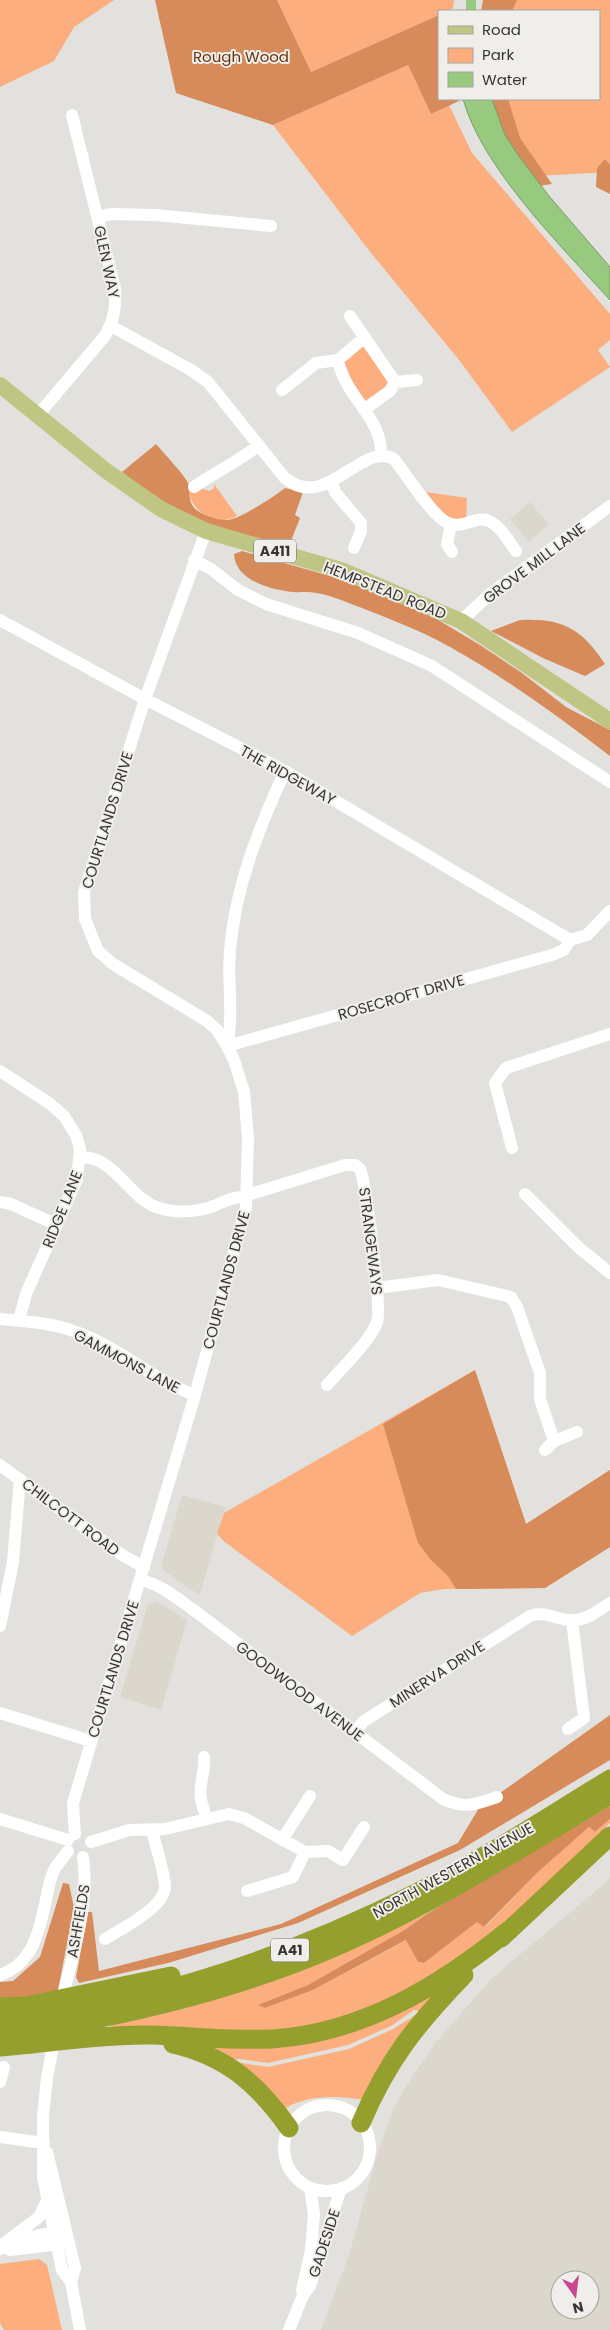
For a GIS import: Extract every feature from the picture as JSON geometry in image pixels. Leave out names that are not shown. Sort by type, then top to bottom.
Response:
[{"type":"highway","name":"NORTH WESTERN AVENUE","points":[[0,2021],[111,2004],[193,1983],[252,1964],[327,1936],[416,1893],[493,1850],[610,1779]]},
{"type":"highway","name":"NORTH WESTERN AVENUE","points":[[0,2035],[85,2022],[150,2008],[244,1981],[334,1947],[466,1882],[610,1795]]},
{"type":"highway","points":[[361,2123],[377,2087],[409,2036],[425,2016],[509,1930],[610,1836]]},
{"type":"highway","points":[[0,2007],[26,2006],[174,1976],[238,1958],[302,1934],[493,1850]]},
{"type":"highway","points":[[0,2047],[150,2035],[213,2039],[274,2039],[342,2026],[383,2011],[428,1989],[475,1958],[509,1930]]},
{"type":"highway","points":[[112,2037],[170,2043],[186,2047],[228,2065],[250,2082],[289,2128]]},
{"type":"main road","name":"HEMPSTEAD ROAD","points":[[0,385],[132,490],[161,509],[206,531],[344,571],[461,621],[610,721]]},
{"type":"street","name":"GLEN WAY","points":[[38,415],[104,337],[111,326],[116,310],[115,289],[72,114]]},
{"type":"street","points":[[97,217],[112,214],[155,215],[271,226]]},
{"type":"street","points":[[350,316],[395,382]]},
{"type":"street","points":[[111,326],[200,376],[211,386],[284,477],[292,483],[311,486],[332,483],[363,462],[381,455],[394,459],[439,517],[451,525],[465,524],[479,519],[488,520],[496,526],[516,551]]},
{"type":"street","points":[[282,390],[316,363],[338,360],[365,337]]},
{"type":"street","points":[[338,360],[341,374],[380,434],[381,455]]},
{"type":"street","points":[[395,382],[417,380]]},
{"type":"street","points":[[364,410],[390,391],[395,382]]},
{"type":"street","points":[[194,487],[211,475],[233,465],[259,446]]},
{"type":"street","points":[[332,483],[335,492],[361,524],[361,531],[354,548]]},
{"type":"street","name":"GROVE MILL LANE","points":[[461,621],[491,593],[610,506]]},
{"type":"street","points":[[451,525],[448,544],[452,552]]},
{"type":"street","name":"COURTLANDS DRIVE","points":[[70,1841],[73,1803],[195,1395],[243,1221],[246,1195],[247,1112],[240,1077],[227,1046],[217,1030],[207,1021],[104,957],[98,951],[85,919],[84,892],[145,699],[206,531]]},
{"type":"street","points":[[194,560],[211,569],[238,590],[266,604],[358,633],[432,666],[610,782]]},
{"type":"street","name":"THE RIDGEWAY","points":[[0,620],[145,699],[285,771],[570,940]]},
{"type":"street","points":[[227,1046],[232,1026],[230,953],[234,913],[258,832],[285,771]]},
{"type":"street","name":"ROSECROFT DRIVE","points":[[227,1046],[552,955],[564,950],[570,940],[587,935],[610,912]]},
{"type":"street","points":[[512,1148],[495,1083],[506,1068],[610,1034]]},
{"type":"street","name":"RIDGE LANE","points":[[0,1071],[49,1103],[64,1116],[76,1135],[80,1157],[77,1179],[26,1294],[19,1320]]},
{"type":"street","points":[[80,1157],[91,1158],[103,1163],[149,1204],[160,1208],[179,1211],[201,1210],[229,1198],[246,1195]]},
{"type":"street","name":"STRANGEWAYS","points":[[246,1195],[345,1165],[358,1167],[362,1173],[377,1288],[379,1308],[377,1323],[327,1385]]},
{"type":"street","points":[[525,1194],[578,1246],[610,1273]]},
{"type":"street","points":[[0,1202],[11,1204],[57,1225]]},
{"type":"street","points":[[377,1288],[438,1280],[511,1297],[517,1307],[540,1373],[540,1399],[554,1441]]},
{"type":"street","name":"GAMMONS LANE","points":[[0,1319],[19,1320],[76,1332],[119,1354],[171,1386],[195,1395]]},
{"type":"street","points":[[545,1450],[554,1441],[577,1432]]},
{"type":"street","name":"CHILCOTT ROAD","points":[[0,1465],[122,1555],[144,1567]]},
{"type":"street","points":[[0,1626],[3,1591],[13,1562],[20,1479]]},
{"type":"street","name":"GOODWOOD AVENUE","points":[[140,1580],[153,1583],[172,1595],[443,1798],[458,1806],[477,1804],[497,1797]]},
{"type":"street","points":[[568,1729],[584,1718],[572,1620],[584,1618],[610,1603]]},
{"type":"street","name":"MINERVA DRIVE","points":[[354,1732],[364,1721],[522,1621],[542,1613],[572,1620]]},
{"type":"street","points":[[0,1713],[91,1741]]},
{"type":"street","points":[[204,1757],[206,1767],[202,1773],[200,1798],[207,1819]]},
{"type":"street","points":[[282,1840],[310,1796]]},
{"type":"street","points":[[91,1842],[129,1830],[152,1830],[188,1825],[229,1814],[244,1818],[305,1852],[328,1851],[343,1860],[364,1827]]},
{"type":"street","points":[[0,1819],[70,1841]]},
{"type":"street","points":[[105,1939],[144,1914],[158,1902],[165,1888],[152,1830]]},
{"type":"street","points":[[0,1975],[17,1968],[29,1955],[51,1878],[70,1841],[83,1834],[91,1842]]},
{"type":"street","points":[[70,1841],[73,1856],[83,1857],[89,1852],[91,1842]]},
{"type":"street","points":[[247,1891],[292,1877],[305,1852]]},
{"type":"street","name":"ASHFIELDS","points":[[44,2143],[43,2116],[51,2054],[84,1902],[86,1884],[83,1857]]},
{"type":"street","points":[[0,2082],[4,2066]]},
{"type":"street","points":[[320,2106],[343,2108],[361,2123],[368,2137],[368,2160],[360,2174],[341,2188],[326,2191],[310,2188],[292,2173],[285,2159],[284,2143],[289,2128],[298,2116],[320,2106]]},
{"type":"street","points":[[0,2137],[29,2143],[44,2143]]},
{"type":"street","points":[[44,2143],[42,2177],[60,2238]]},
{"type":"street","points":[[44,2143],[55,2180],[62,2270],[71,2282],[80,2330]]},
{"type":"street","name":"GADESIDE","points":[[303,2296],[302,2284],[311,2250],[314,2214],[310,2188]]},
{"type":"street","name":"GADESIDE","points":[[289,2330],[303,2296],[313,2278],[341,2188]]},
{"type":"street","points":[[0,2249],[39,2217],[48,2198]]},
{"type":"street","points":[[0,2249],[60,2238]]},
{"type":"shaded area","points":[[530,502],[549,525],[529,542],[510,519]]},
{"type":"shaded area","points":[[182,1495],[225,1507],[200,1595],[176,1580],[161,1567]]},
{"type":"shaded area","points":[[156,1601],[187,1620],[161,1710],[120,1697],[148,1604]]},
{"type":"shaded area","points":[[610,1879],[610,2330],[321,2330],[349,2255],[378,2152],[394,2107],[437,2041],[492,1978]]},
{"type":"green space","points":[[0,0],[114,0],[74,27],[54,61],[0,87]]},
{"type":"green space","name":"Rough Wood","points":[[155,0],[277,0],[311,72],[438,15],[438,100],[459,101],[431,114],[408,65],[273,125],[176,93]]},
{"type":"green space","points":[[277,0],[454,0],[453,9],[438,10],[438,15],[311,72]]},
{"type":"green space","points":[[483,0],[517,0],[512,10],[481,10]]},
{"type":"green space","points":[[485,0],[610,0],[610,172],[536,176],[493,100],[600,100],[600,10],[482,10]]},
{"type":"green space","points":[[408,65],[431,114],[449,105],[472,153],[610,314],[610,340],[598,350],[610,367],[512,432],[459,360],[371,253],[273,125]]},
{"type":"green space","points":[[490,100],[508,100],[520,138],[552,184],[538,186],[503,137]]},
{"type":"green space","points":[[605,159],[610,165],[610,194],[596,187],[597,168]]},
{"type":"green space","points":[[364,345],[389,381],[386,386],[365,401],[359,398],[343,359]]},
{"type":"green space","points":[[156,444],[188,483],[190,500],[195,509],[220,520],[241,516],[285,488],[303,492],[295,515],[300,518],[289,546],[231,531],[187,515],[158,498],[122,472]]},
{"type":"green space","points":[[188,483],[196,490],[200,488],[210,491],[214,488],[214,484],[237,516],[219,520],[203,514],[192,501]]},
{"type":"green space","points":[[426,492],[467,498],[466,520],[446,517]]},
{"type":"green space","points":[[242,551],[330,576],[398,600],[435,618],[522,673],[566,707],[610,730],[610,756],[512,685],[437,640],[332,597],[313,592],[284,591],[256,582],[241,571],[236,563],[234,554]]},
{"type":"green space","points":[[520,620],[548,621],[570,628],[588,642],[605,664],[585,676],[545,659],[491,631]]},
{"type":"green space","points":[[475,1370],[526,1524],[610,1470],[610,1547],[545,1588],[444,1589],[420,1593],[352,1636],[226,1543],[217,1534],[224,1513]]},
{"type":"green space","points":[[475,1370],[526,1524],[610,1470],[610,1547],[545,1588],[456,1589],[448,1576],[431,1560],[418,1543],[383,1424]]},
{"type":"green space","points":[[610,1715],[610,1760],[460,1850],[298,1923],[168,1963],[79,1983],[76,1977],[88,1912],[92,1912],[99,1971],[281,1924],[458,1843],[479,1808]]},
{"type":"green space","points":[[610,1806],[610,1819],[595,1832],[589,1827],[538,1872],[484,1927],[477,1922],[424,1963],[418,1962],[406,1940],[313,1990],[265,2008],[258,2005],[308,1985],[406,1929],[428,1913]]},
{"type":"green space","points":[[610,1819],[610,1823],[493,1938],[382,2008],[274,2035],[113,2030],[110,2025],[192,2006],[273,1980],[351,1949],[428,1913],[406,1929],[308,1985],[259,2005],[265,2008],[313,1990],[407,1940],[418,1962],[424,1963],[477,1922],[485,1927],[538,1872],[589,1827],[595,1832]]},
{"type":"green space","points":[[63,1883],[69,1884],[74,1908],[57,1995],[0,2002],[0,1982],[13,1981],[40,1957]]},
{"type":"green space","points":[[433,1993],[436,1994],[425,2012],[414,2010],[391,2026],[348,2045],[268,2063],[240,2059],[230,2060],[204,2045],[240,2046]]},
{"type":"green space","points":[[417,2014],[368,2100],[323,2097],[301,2101],[281,2111],[236,2062],[268,2067],[349,2049],[393,2029]]},
{"type":"green space","points":[[39,2259],[47,2265],[62,2330],[4,2330],[0,2323],[0,2264]]},
{"type":"water","points":[[463,100],[492,100],[505,135],[518,155],[549,196],[610,267],[610,300],[526,206],[487,152],[473,125]]},
{"type":"waterway","points":[[471,0],[471,10]]}]
